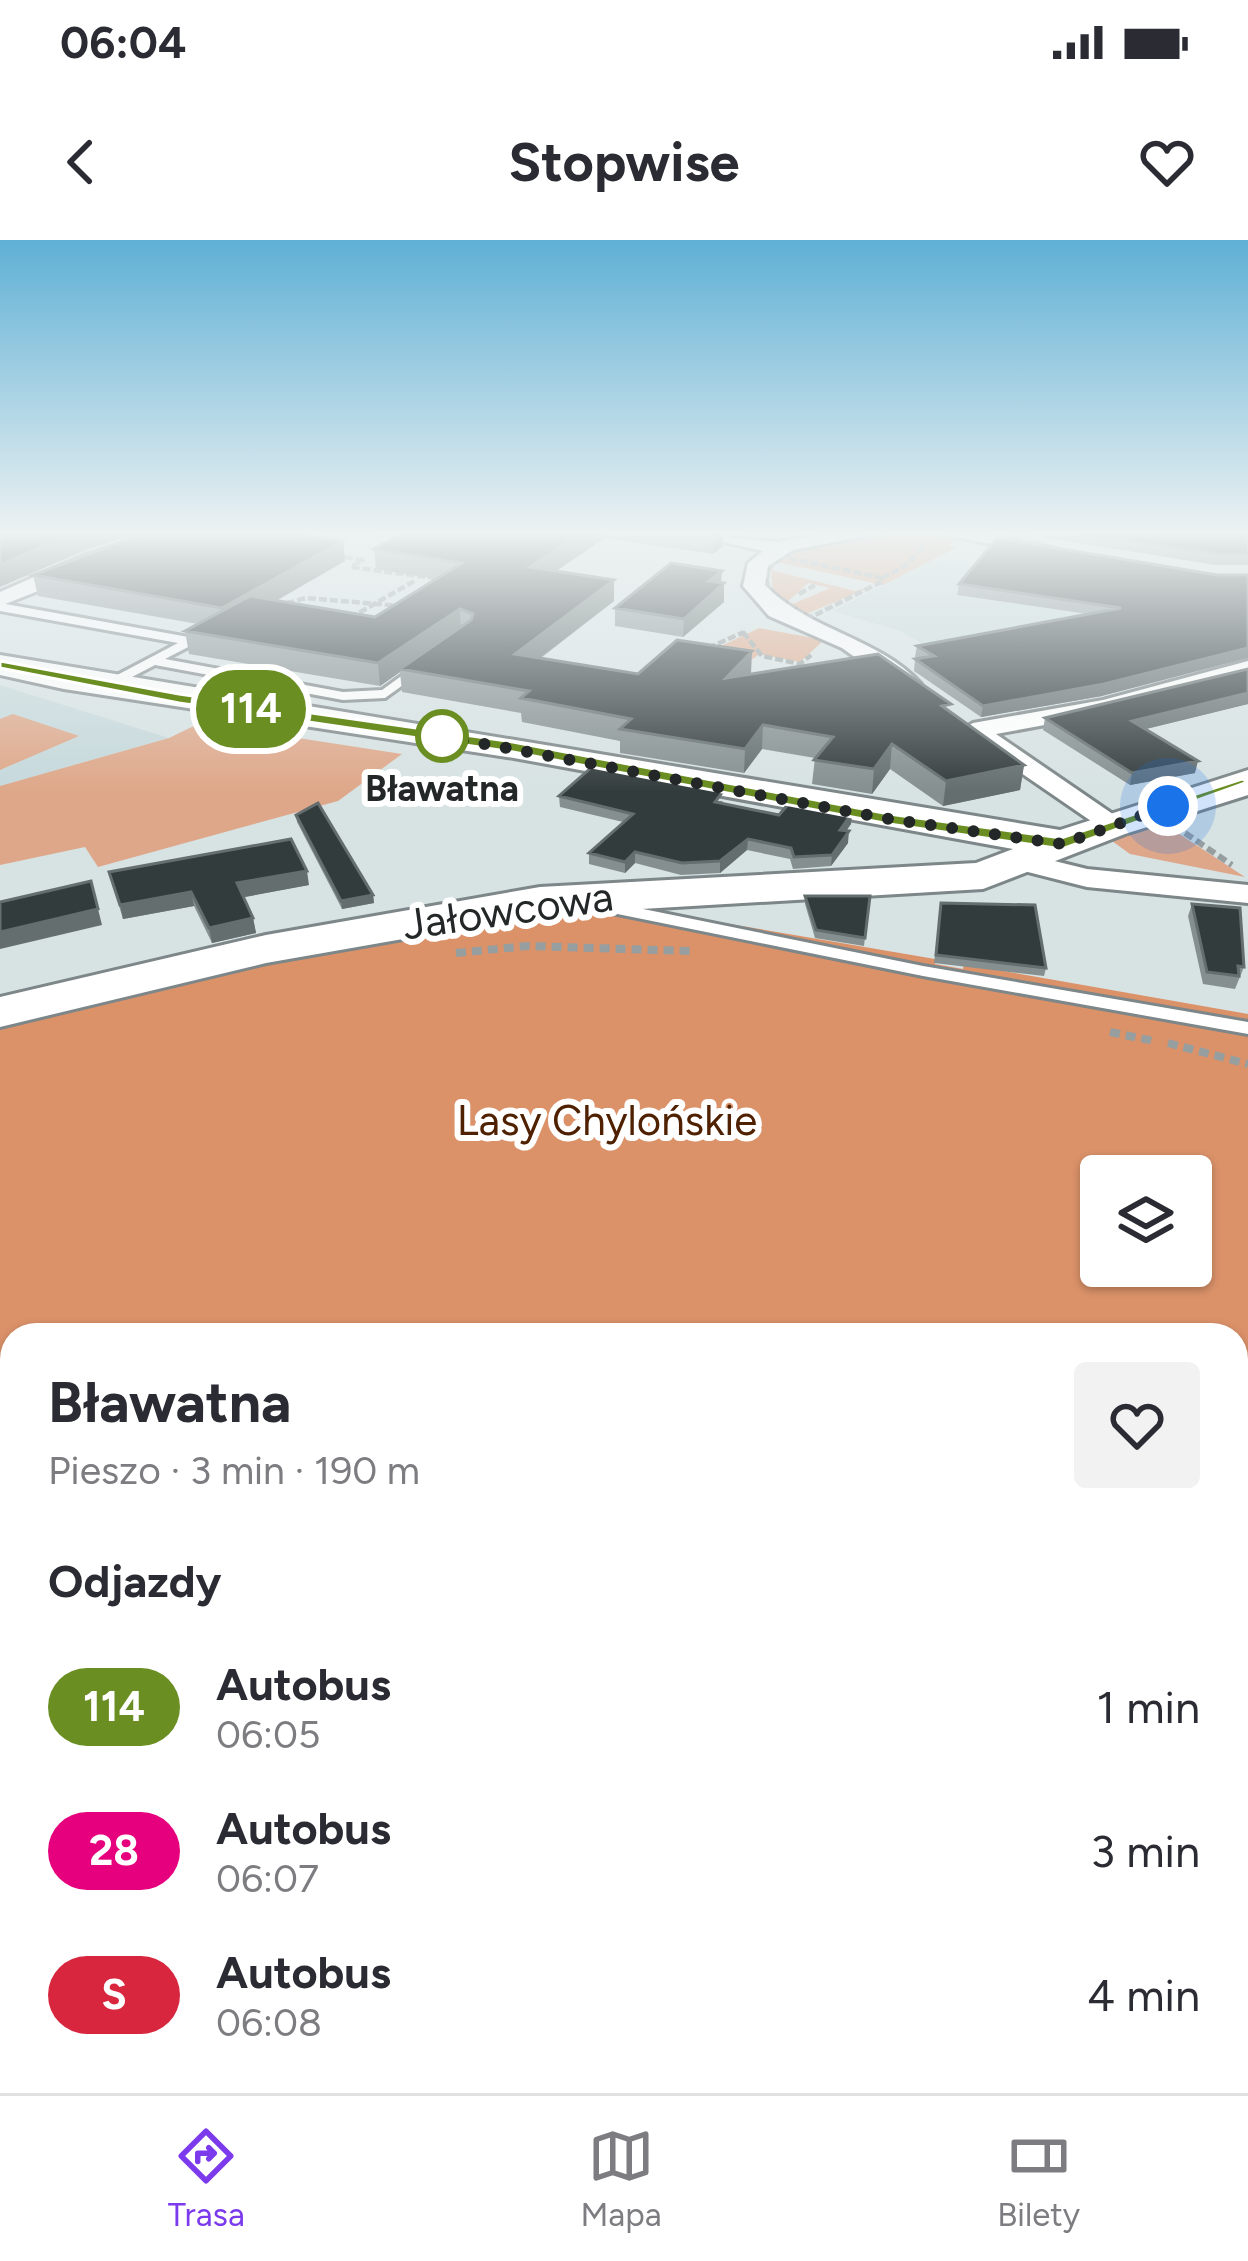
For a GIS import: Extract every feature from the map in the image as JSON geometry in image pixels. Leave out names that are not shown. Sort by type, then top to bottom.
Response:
[{"type":"street","points":[[797,619],[850,643],[1110,824]]},
{"type":"street","points":[[0,665],[107,686],[531,750],[1042,853],[1248,885]]},
{"type":"street","points":[[954,717],[1105,707],[1248,668]]},
{"type":"street","name":"Jałowcowa","points":[[0,1012],[266,949],[573,898],[950,882],[1042,853],[1110,824],[1248,782]]},
{"type":"street","points":[[1042,853],[1087,878],[1248,895]]},
{"type":"lane","points":[[79,619],[190,641],[107,686]]},
{"type":"lane","points":[[153,661],[343,696],[385,694],[432,661]]},
{"type":"lane","points":[[573,898],[646,918],[1248,1028]]},
{"type":"path","points":[[348,619],[354,634]]},
{"type":"path","points":[[708,648],[783,619]]},
{"type":"path","points":[[742,632],[762,656],[800,664],[823,645]]},
{"type":"path","points":[[1181,831],[1248,876]]},
{"type":"path","points":[[437,955],[527,946],[704,951]]},
{"type":"shaded area","points":[[861,619],[1116,619],[935,651],[900,631]]},
{"type":"shaded area","points":[[759,628],[824,640],[800,662],[760,654],[745,664],[702,655]]},
{"type":"shaded area","points":[[0,685],[169,738],[0,786]]},
{"type":"shaded area","points":[[13,714],[79,736],[0,770],[0,719]]},
{"type":"shaded area","points":[[200,723],[402,754],[338,801],[98,867],[85,847],[0,865],[0,786],[169,738]]},
{"type":"shaded area","points":[[1158,820],[1245,877],[1130,854],[1112,841]]},
{"type":"green space","name":"Lasy Chylońskie","points":[[607,903],[935,959],[935,964],[963,969],[964,964],[1248,1014],[1248,1323],[0,1323],[0,1024],[226,971]]},
{"type":"building","points":[[206,619],[444,619],[378,663],[185,631]]},
{"type":"building","points":[[471,619],[561,619],[515,654],[638,674],[677,640],[752,651],[726,678],[878,654],[951,704],[942,706],[1024,765],[946,781],[892,744],[874,769],[814,760],[833,737],[763,725],[745,749],[620,729],[631,719],[521,698],[529,691],[400,669]]},
{"type":"building","points":[[1059,619],[1248,619],[1248,648],[1104,684],[983,706],[915,659],[934,656],[917,646]]},
{"type":"building","points":[[1248,669],[1248,693],[1132,721],[1198,761],[1132,773],[1045,718]]},
{"type":"building","points":[[593,766],[724,790],[715,802],[779,815],[790,802],[852,813],[840,830],[849,831],[832,855],[794,857],[791,848],[748,839],[720,861],[682,863],[635,852],[625,862],[589,853],[633,814],[559,796]]},
{"type":"building","points":[[318,803],[373,895],[341,901],[296,815]]},
{"type":"building","points":[[291,839],[307,871],[237,883],[253,918],[209,928],[191,892],[120,905],[109,872]]},
{"type":"building","points":[[91,881],[98,909],[0,932],[0,902]]},
{"type":"building","points":[[805,896],[870,896],[865,938],[816,930]]},
{"type":"building","points":[[941,903],[1035,905],[1046,968],[936,955]]},
{"type":"building","points":[[1192,904],[1240,908],[1244,967],[1238,966],[1239,976],[1207,972]]},
{"type":"bus line","name":"114","points":[[0,665],[179,698],[513,747],[889,819],[1062,844],[1110,824],[1248,782]]},
{"type":"place","name":"Bławatna","points":[[442,736]]},
{"type":"route","points":[[442,736],[889,819],[1062,844],[1168,806]]}]
